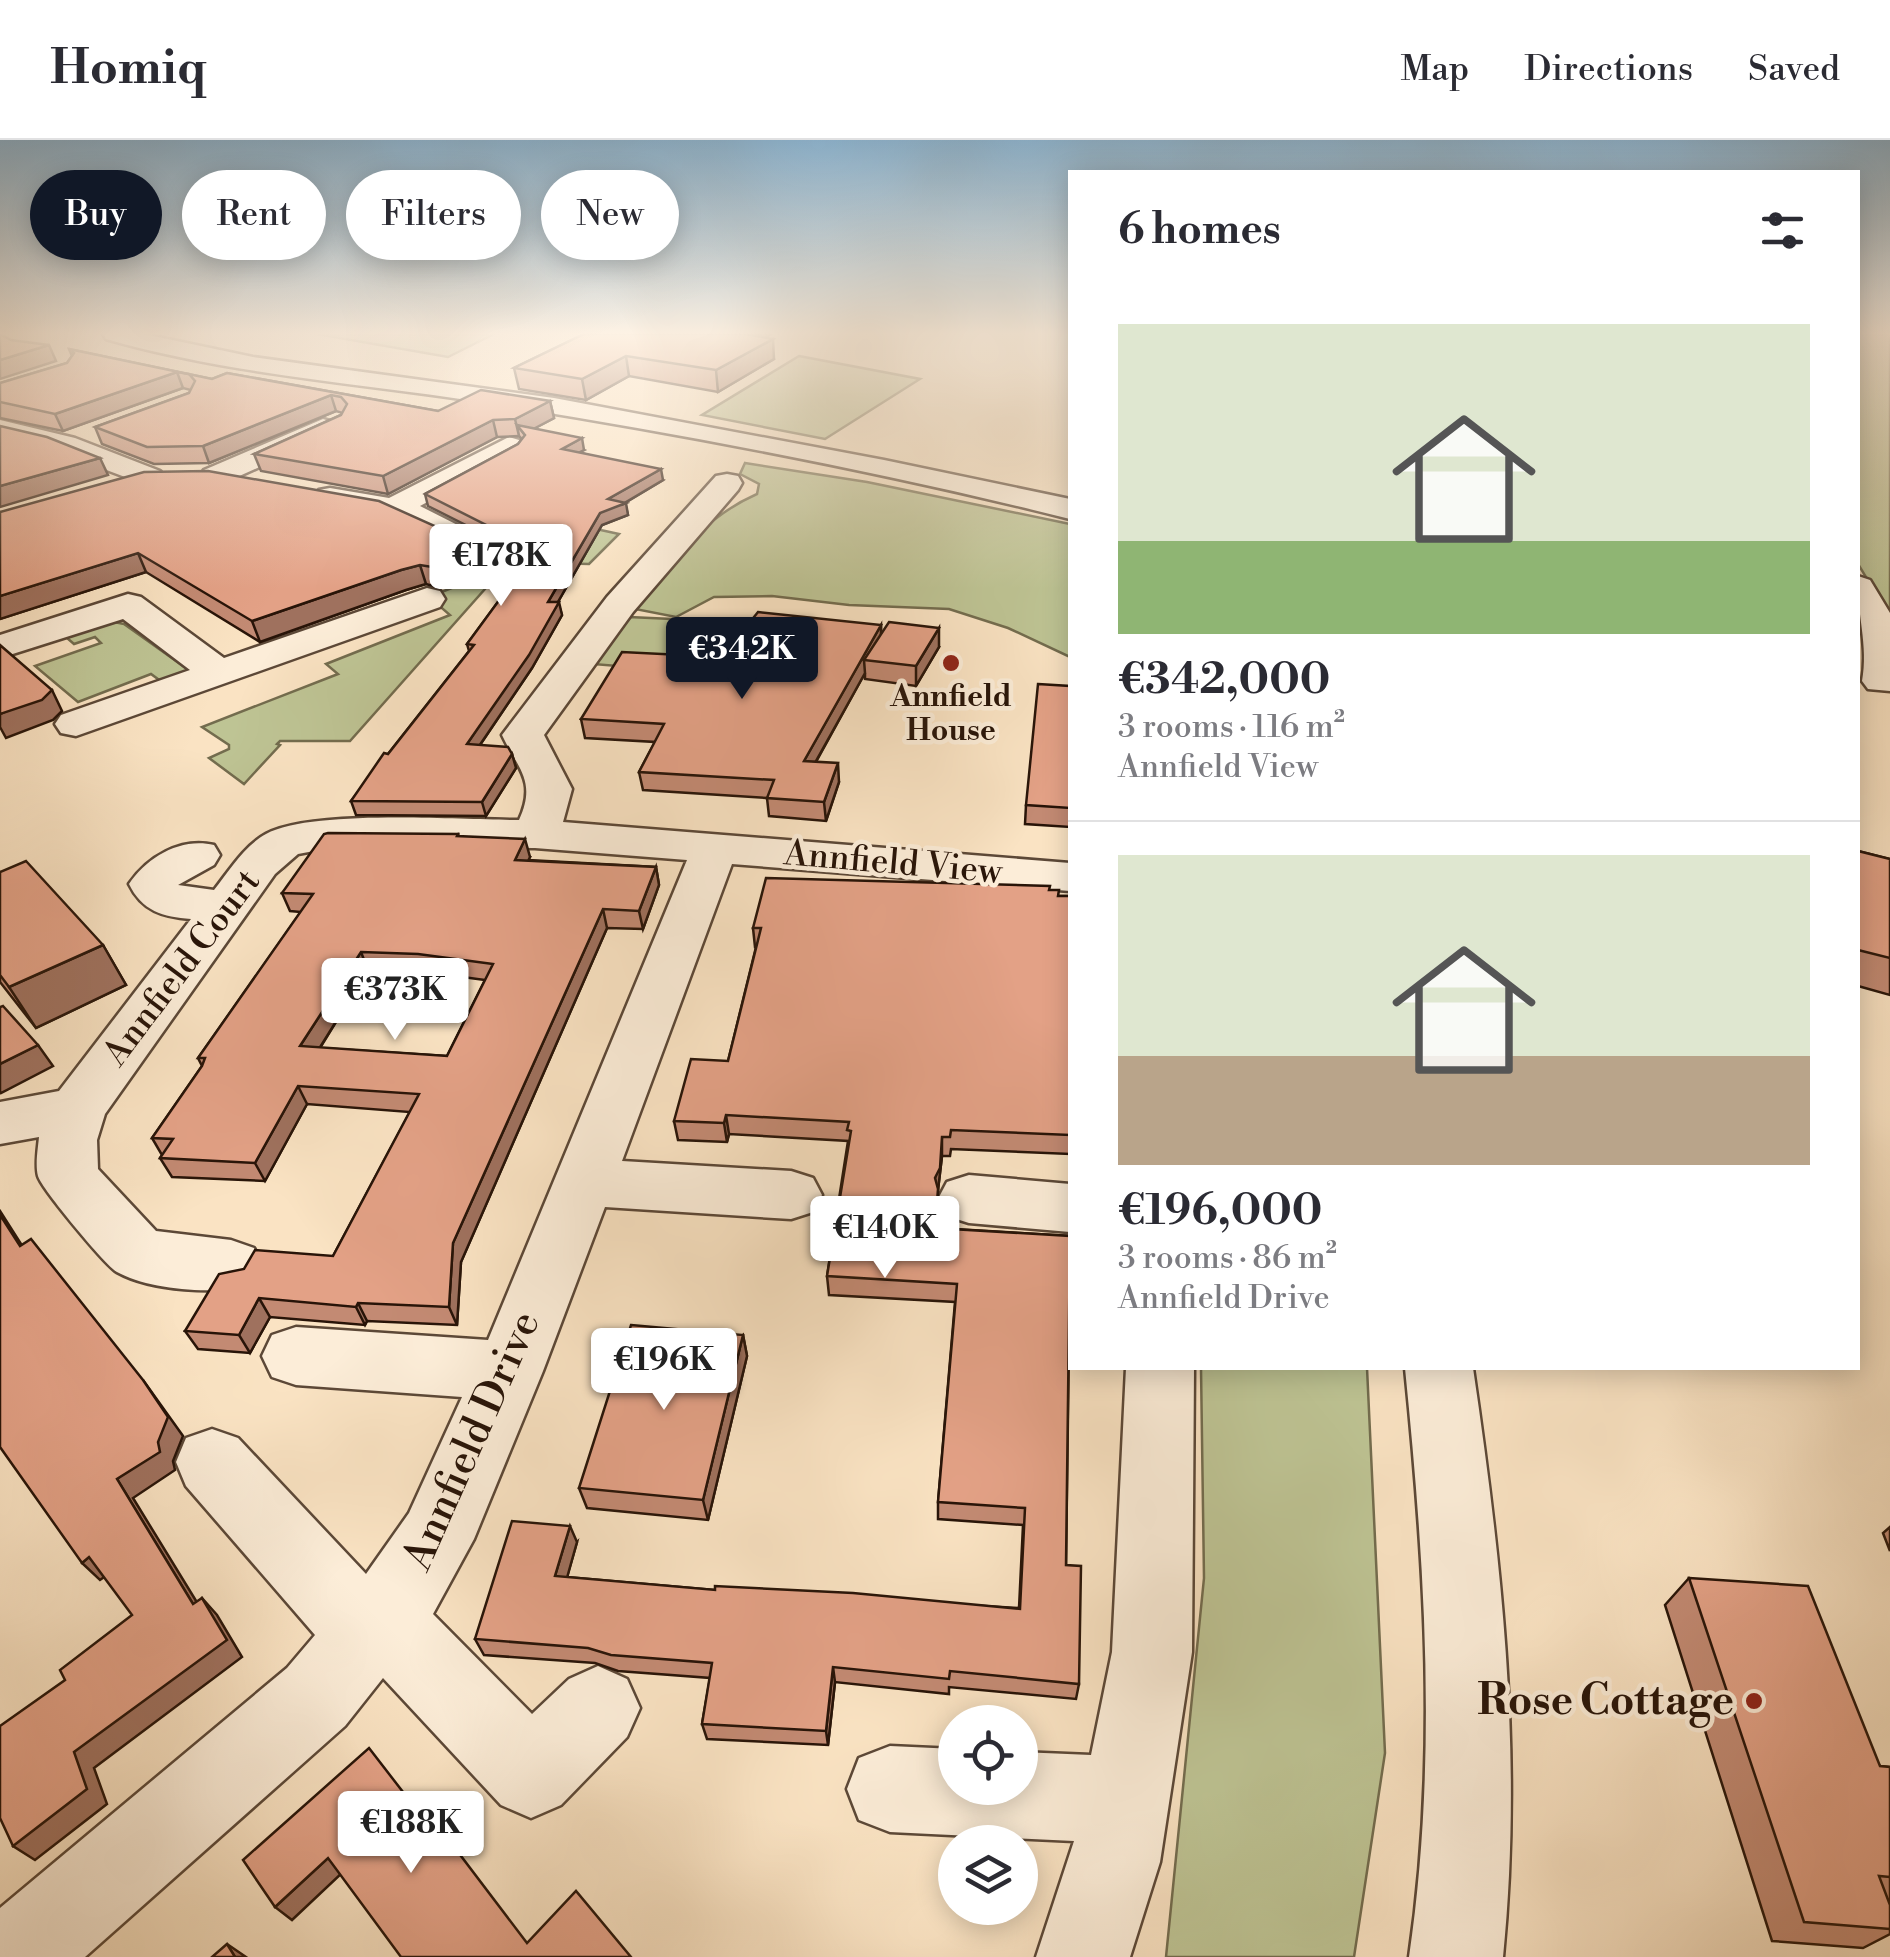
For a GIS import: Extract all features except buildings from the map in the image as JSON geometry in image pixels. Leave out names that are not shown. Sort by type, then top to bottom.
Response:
[{"type":"street","points":[[631,419],[1068,508]]},
{"type":"street","points":[[215,476],[335,422]]},
{"type":"street","points":[[0,429],[65,444],[149,477]]},
{"type":"street","points":[[65,444],[99,431]]},
{"type":"street","points":[[393,508],[509,446]]},
{"type":"street","points":[[93,494],[149,477],[215,476],[267,486]]},
{"type":"street","points":[[535,834],[546,812],[551,786],[546,768],[530,752],[523,734],[574,661],[670,541],[728,482]]},
{"type":"street","points":[[301,492],[393,508],[425,519],[487,553]]},
{"type":"street","points":[[1860,590],[1882,628],[1887,646],[1877,680]]},
{"type":"street","points":[[76,724],[427,599]]},
{"type":"street","points":[[0,647],[128,605],[220,674]]},
{"type":"street","name":"Annfield Court","points":[[231,1266],[187,1264],[136,1253],[68,1176],[68,1140],[77,1109],[258,864],[283,843],[334,832],[535,834],[715,848]]},
{"type":"street","name":"Annfield View","points":[[715,848],[1068,877]]},
{"type":"street","name":"Annfield Drive","points":[[14,1957],[316,1696],[374,1626],[436,1539],[510,1371],[715,848]]},
{"type":"street","points":[[197,855],[160,875],[153,884],[158,894],[176,903],[228,906]]},
{"type":"street","points":[[0,1123],[77,1109]]},
{"type":"street","points":[[582,1182],[791,1195]]},
{"type":"street","points":[[968,1199],[1068,1208]]},
{"type":"street","points":[[296,1356],[510,1371]]},
{"type":"street","points":[[1083,1957],[1115,1862],[1152,1652],[1160,1370]]},
{"type":"street","points":[[1439,1370],[1459,1526],[1467,1639],[1469,1835],[1456,1957]]},
{"type":"street","points":[[212,1462],[374,1626],[531,1774],[598,1708]]},
{"type":"street","points":[[890,1789],[1125,1800]]},
{"type":"green space","points":[[721,419],[857,419],[825,439]]},
{"type":"green space","points":[[1860,419],[1890,419],[1890,617],[1860,567]]},
{"type":"green space","points":[[745,463],[867,482],[1068,524],[1068,656],[1008,628],[949,609],[849,605],[772,596],[714,597],[676,617],[635,609],[703,529],[757,494],[759,484],[740,474]]},
{"type":"green space","points":[[494,517],[555,520],[619,534],[589,564],[509,562],[350,741],[280,741],[244,784],[209,758],[229,749],[229,745],[202,727],[338,674],[326,664],[450,615],[429,597],[487,574],[461,544]]},
{"type":"green space","points":[[629,617],[736,622],[702,673],[593,664]]},
{"type":"green space","points":[[92,624],[124,624],[190,671],[162,682],[151,674],[78,702],[35,666],[101,643],[95,637],[74,644],[67,638]]},
{"type":"green space","points":[[1201,1370],[1367,1370],[1385,1753],[1354,1957],[1166,1957],[1204,1578]]},
{"type":"place","name":"Annfield House","points":[[951,663]]},
{"type":"place","name":"Rose Cottage","points":[[1754,1701]]}]
